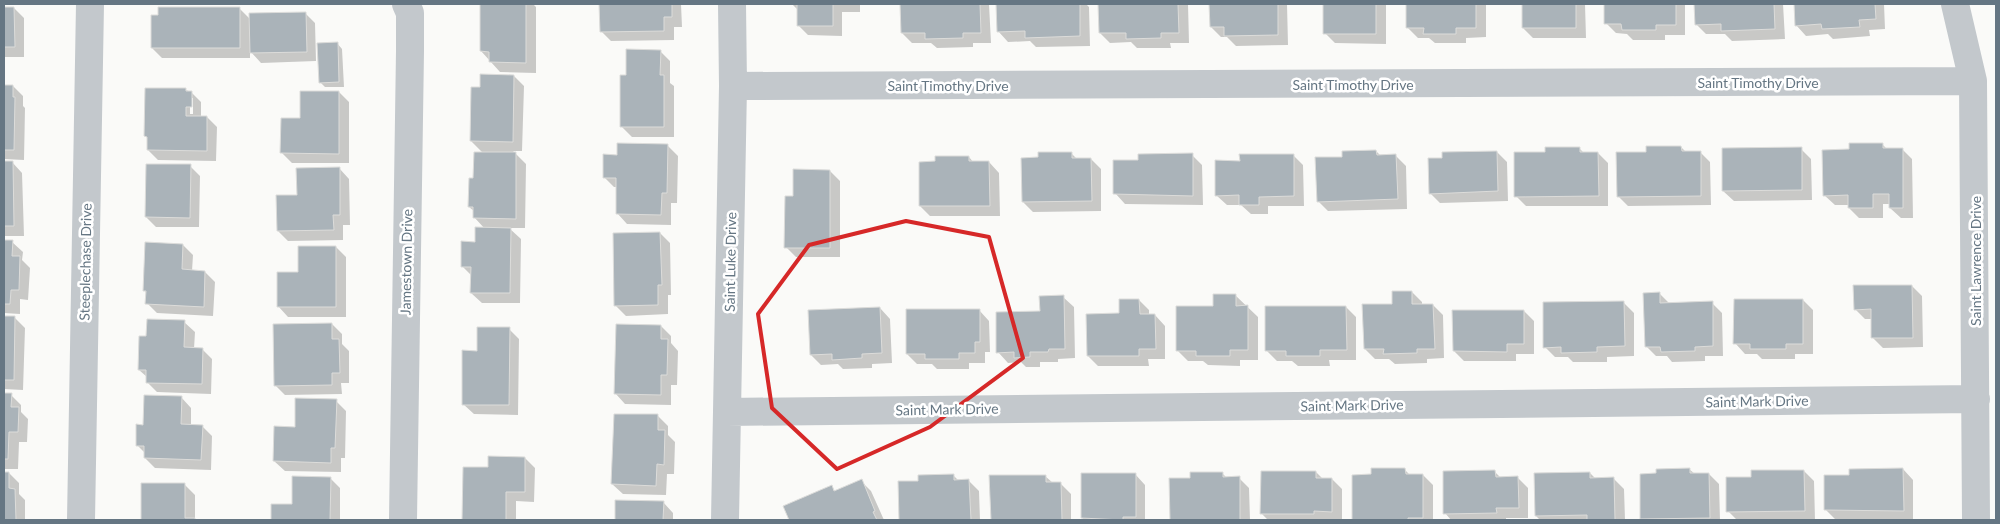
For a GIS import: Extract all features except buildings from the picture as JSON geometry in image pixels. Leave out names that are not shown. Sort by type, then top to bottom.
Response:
[{"type":"street","name":"Steeplechase Drive","points":[[80,520],[90,4]]},
{"type":"street","name":"Jamestown Drive","points":[[403,520],[410,50],[410,13],[406,4]]},
{"type":"street","name":"Saint Luke Drive","points":[[725,520],[733,86],[732,4]]},
{"type":"street","name":"Saint Lawrence Drive","points":[[1955,4],[1973,81],[1976,520]]},
{"type":"street","name":"Saint Timothy Drive","points":[[733,86],[1973,81]]},
{"type":"street","name":"Saint Mark Drive","points":[[727,412],[1976,399]]},
{"type":"highlighted area","points":[[906,221],[989,237],[1023,358],[930,427],[837,469],[772,408],[758,314],[809,245]]}]
